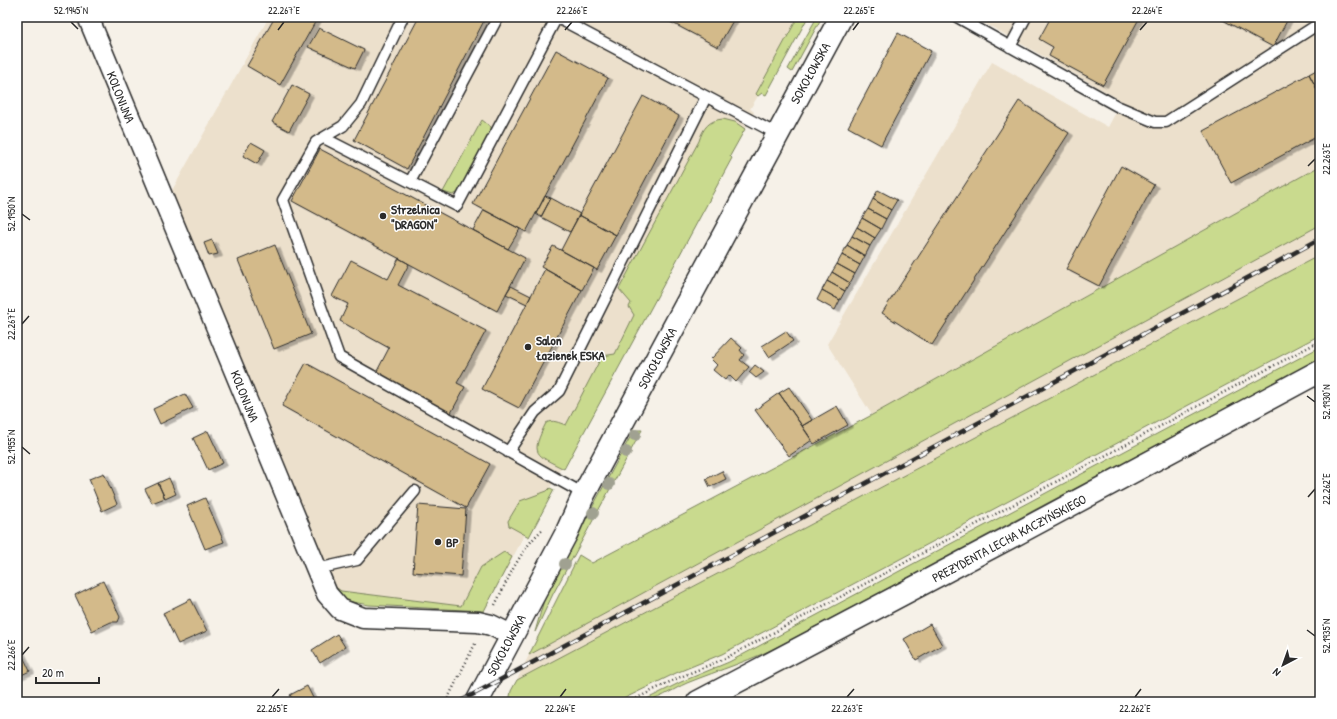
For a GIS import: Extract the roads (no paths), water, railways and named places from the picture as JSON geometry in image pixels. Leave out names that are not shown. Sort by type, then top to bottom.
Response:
[{"type":"main road","name":"SOKOŁOWSKA","points":[[477,702],[511,635],[566,534],[584,494],[841,17]]},
{"type":"main road","name":"PREZYDENTA LECHA KACZYŃSKIEGO","points":[[698,702],[1320,371]]},
{"type":"street","name":"KOLONIJNA","points":[[88,17],[327,594],[340,609],[363,618],[478,622],[492,625],[511,635]]},
{"type":"lane","points":[[403,17],[361,104],[343,126],[316,142],[283,200],[339,357],[584,494]]},
{"type":"lane","points":[[410,182],[498,17]]},
{"type":"lane","points":[[324,138],[456,206],[557,17],[777,134]]},
{"type":"lane","points":[[957,17],[1117,106],[1155,122],[1166,122],[1320,22]]},
{"type":"lane","points":[[1010,47],[1026,17]]},
{"type":"lane","points":[[508,452],[535,412],[559,391],[706,97]]},
{"type":"lane","points":[[317,569],[357,560],[415,491]]},
{"type":"railway","points":[[459,702],[1320,239]]},
{"type":"place","name":"Strzelnica \"DRAGON\"","points":[[383,216]]},
{"type":"place","name":"Salon Łazienek ESKA","points":[[528,347]]},
{"type":"place","name":"BP","points":[[438,542]]}]
